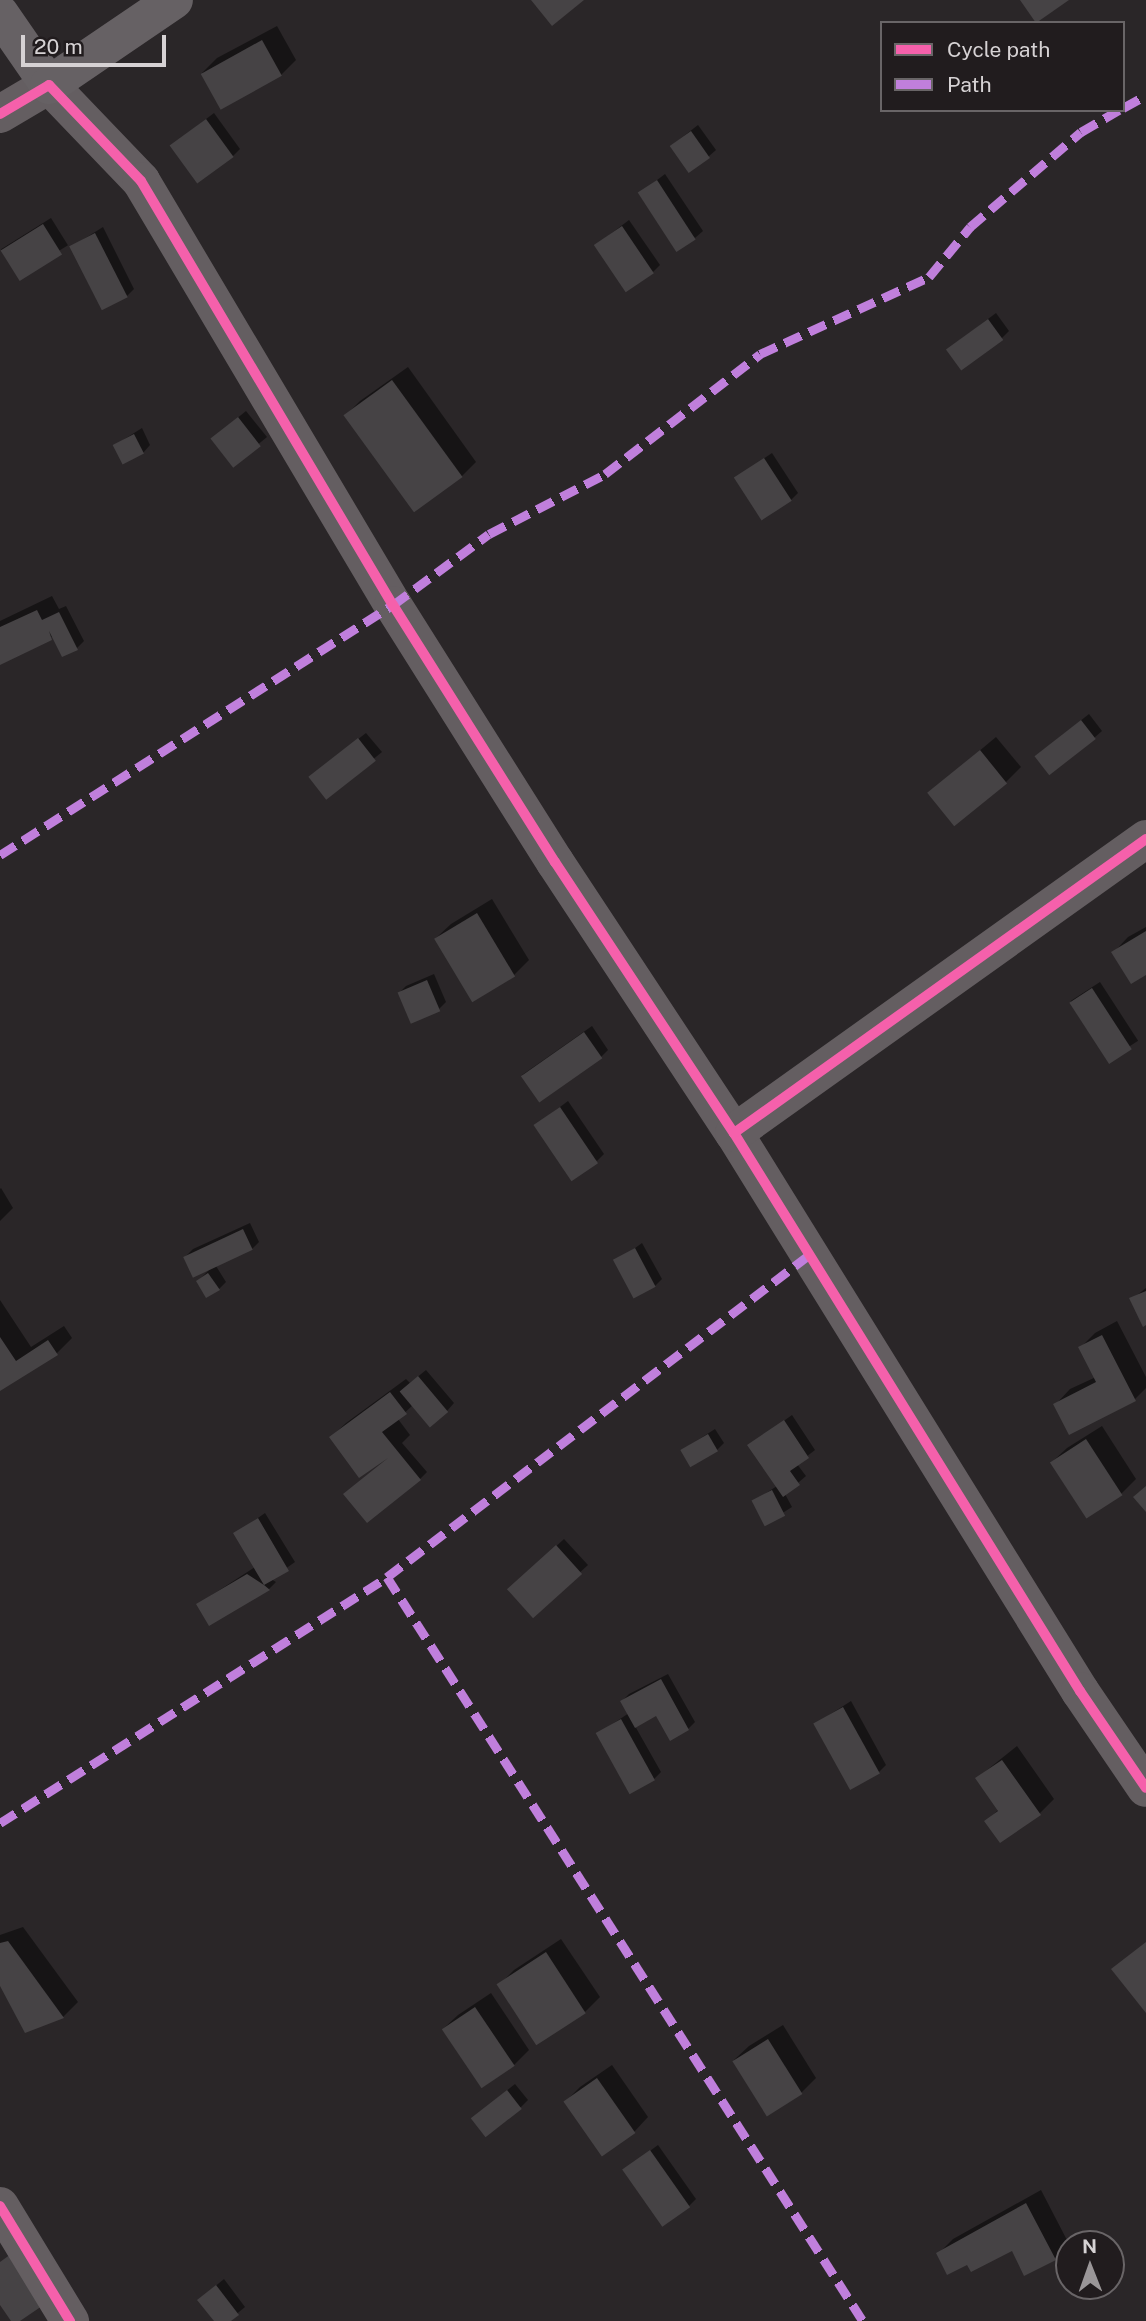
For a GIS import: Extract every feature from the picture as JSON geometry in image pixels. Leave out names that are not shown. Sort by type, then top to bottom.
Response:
[{"type":"street","points":[[0,114],[49,85],[174,0]]},
{"type":"street","points":[[0,14],[49,85],[141,181],[393,605],[555,862],[734,1133],[1080,1690],[1146,1788]]},
{"type":"street","points":[[734,1133],[1146,839]]},
{"type":"street","points":[[0,2206],[70,2321]]},
{"type":"building","points":[[531,0],[584,0],[552,26]]},
{"type":"building","points":[[1020,0],[1069,0],[1039,21],[1035,21]]},
{"type":"building","points":[[262,40],[282,76],[221,110],[201,74]]},
{"type":"building","points":[[206,119],[234,157],[197,183],[170,145]]},
{"type":"building","points":[[691,131],[710,158],[689,173],[670,146]]},
{"type":"building","points":[[657,180],[696,240],[676,252],[638,193]]},
{"type":"building","points":[[43,224],[62,255],[20,281],[1,250]]},
{"type":"building","points":[[622,226],[654,273],[626,292],[594,245]]},
{"type":"building","points":[[95,233],[128,297],[102,310],[69,246]]},
{"type":"building","points":[[988,319],[1003,340],[961,371],[946,350]]},
{"type":"building","points":[[392,380],[463,477],[414,512],[343,415]]},
{"type":"building","points":[[238,417],[261,446],[233,468],[210,439]]},
{"type":"building","points":[[134,434],[144,454],[123,464],[113,445]]},
{"type":"building","points":[[764,458],[792,501],[762,520],[734,478]]},
{"type":"building","points":[[37,610],[42,620],[59,612],[78,650],[62,657],[49,631],[52,640],[0,665],[0,627]]},
{"type":"building","points":[[1081,720],[1096,739],[1049,775],[1035,756]]},
{"type":"building","points":[[358,738],[376,761],[326,800],[308,777]]},
{"type":"building","points":[[980,750],[1007,783],[954,826],[927,793]]},
{"type":"building","points":[[477,913],[515,976],[472,1002],[434,939]]},
{"type":"building","points":[[1146,931],[1146,975],[1131,984],[1111,952]]},
{"type":"building","points":[[427,980],[440,1011],[411,1024],[398,993]]},
{"type":"building","points":[[1092,988],[1132,1049],[1109,1064],[1069,1003]]},
{"type":"building","points":[[584,1032],[602,1058],[539,1102],[521,1076]]},
{"type":"building","points":[[560,1107],[598,1163],[571,1181],[533,1125]]},
{"type":"building","points":[[243,1229],[253,1250],[193,1278],[183,1257]]},
{"type":"building","points":[[635,1248],[656,1287],[634,1299],[613,1260]]},
{"type":"building","points":[[208,1273],[220,1290],[206,1298],[196,1281]]},
{"type":"building","points":[[1146,1291],[1146,1325],[1143,1327],[1129,1298]]},
{"type":"building","points":[[1102,1335],[1136,1401],[1069,1435],[1053,1404],[1096,1382],[1078,1347]]},
{"type":"building","points":[[0,1337],[16,1361],[48,1340],[58,1355],[0,1391]]},
{"type":"building","points":[[418,1376],[448,1412],[430,1427],[400,1391]]},
{"type":"building","points":[[390,1392],[407,1414],[382,1432],[421,1480],[367,1523],[343,1494],[388,1458],[359,1478],[329,1437]]},
{"type":"building","points":[[784,1420],[809,1458],[790,1471],[800,1485],[783,1497],[747,1445]]},
{"type":"building","points":[[708,1434],[718,1451],[690,1467],[680,1450]]},
{"type":"building","points":[[1086,1439],[1122,1495],[1086,1519],[1050,1462]]},
{"type":"building","points":[[1146,1486],[1146,1512],[1133,1497]]},
{"type":"building","points":[[772,1490],[785,1516],[765,1526],[752,1500]]},
{"type":"building","points":[[258,1518],[289,1571],[264,1585],[233,1533]]},
{"type":"building","points":[[556,1545],[582,1574],[533,1618],[507,1589]]},
{"type":"building","points":[[247,1574],[270,1590],[209,1626],[196,1604]]},
{"type":"building","points":[[661,1679],[689,1730],[670,1741],[656,1716],[635,1728],[620,1701]]},
{"type":"building","points":[[843,1707],[880,1773],[850,1790],[813,1723]]},
{"type":"building","points":[[621,1719],[655,1780],[630,1794],[596,1733]]},
{"type":"building","points":[[1002,1760],[1041,1815],[1000,1843],[984,1821],[998,1811],[975,1778]]},
{"type":"building","points":[[8,1941],[64,2018],[25,2033],[0,1986],[0,1943]]},
{"type":"building","points":[[1146,1942],[1146,2013],[1111,1969]]},
{"type":"building","points":[[546,1952],[586,2013],[536,2045],[497,1984]]},
{"type":"building","points":[[475,2007],[515,2066],[482,2088],[442,2029]]},
{"type":"building","points":[[768,2039],[802,2094],[767,2116],[732,2061]]},
{"type":"building","points":[[597,2078],[635,2133],[602,2156],[563,2102]]},
{"type":"building","points":[[507,2090],[522,2109],[486,2137],[471,2118]]},
{"type":"building","points":[[650,2150],[690,2207],[662,2227],[622,2170]]},
{"type":"building","points":[[1026,2203],[1055,2260],[1024,2276],[1012,2251],[971,2272],[967,2265],[947,2275],[936,2253]]},
{"type":"building","points":[[11,2254],[45,2304],[20,2321],[11,2321],[0,2305],[0,2262]]},
{"type":"building","points":[[216,2285],[239,2315],[231,2321],[214,2321],[197,2300]]},
{"type":"marked path","points":[[1125,107],[1146,95]]},
{"type":"marked path","points":[[0,855],[393,605],[489,534],[605,474],[760,354],[929,277],[970,227],[1081,132],[1116,112]]},
{"type":"marked path","points":[[809,1255],[387,1577],[863,2321]]},
{"type":"marked path","points":[[0,1823],[387,1577]]},
{"type":"cycle path","points":[[0,114],[49,85],[141,181],[393,605],[555,862],[734,1133],[1080,1691],[1146,1788]]},
{"type":"cycle path","points":[[734,1133],[1146,839]]},
{"type":"cycle path","points":[[0,2206],[70,2321]]}]
